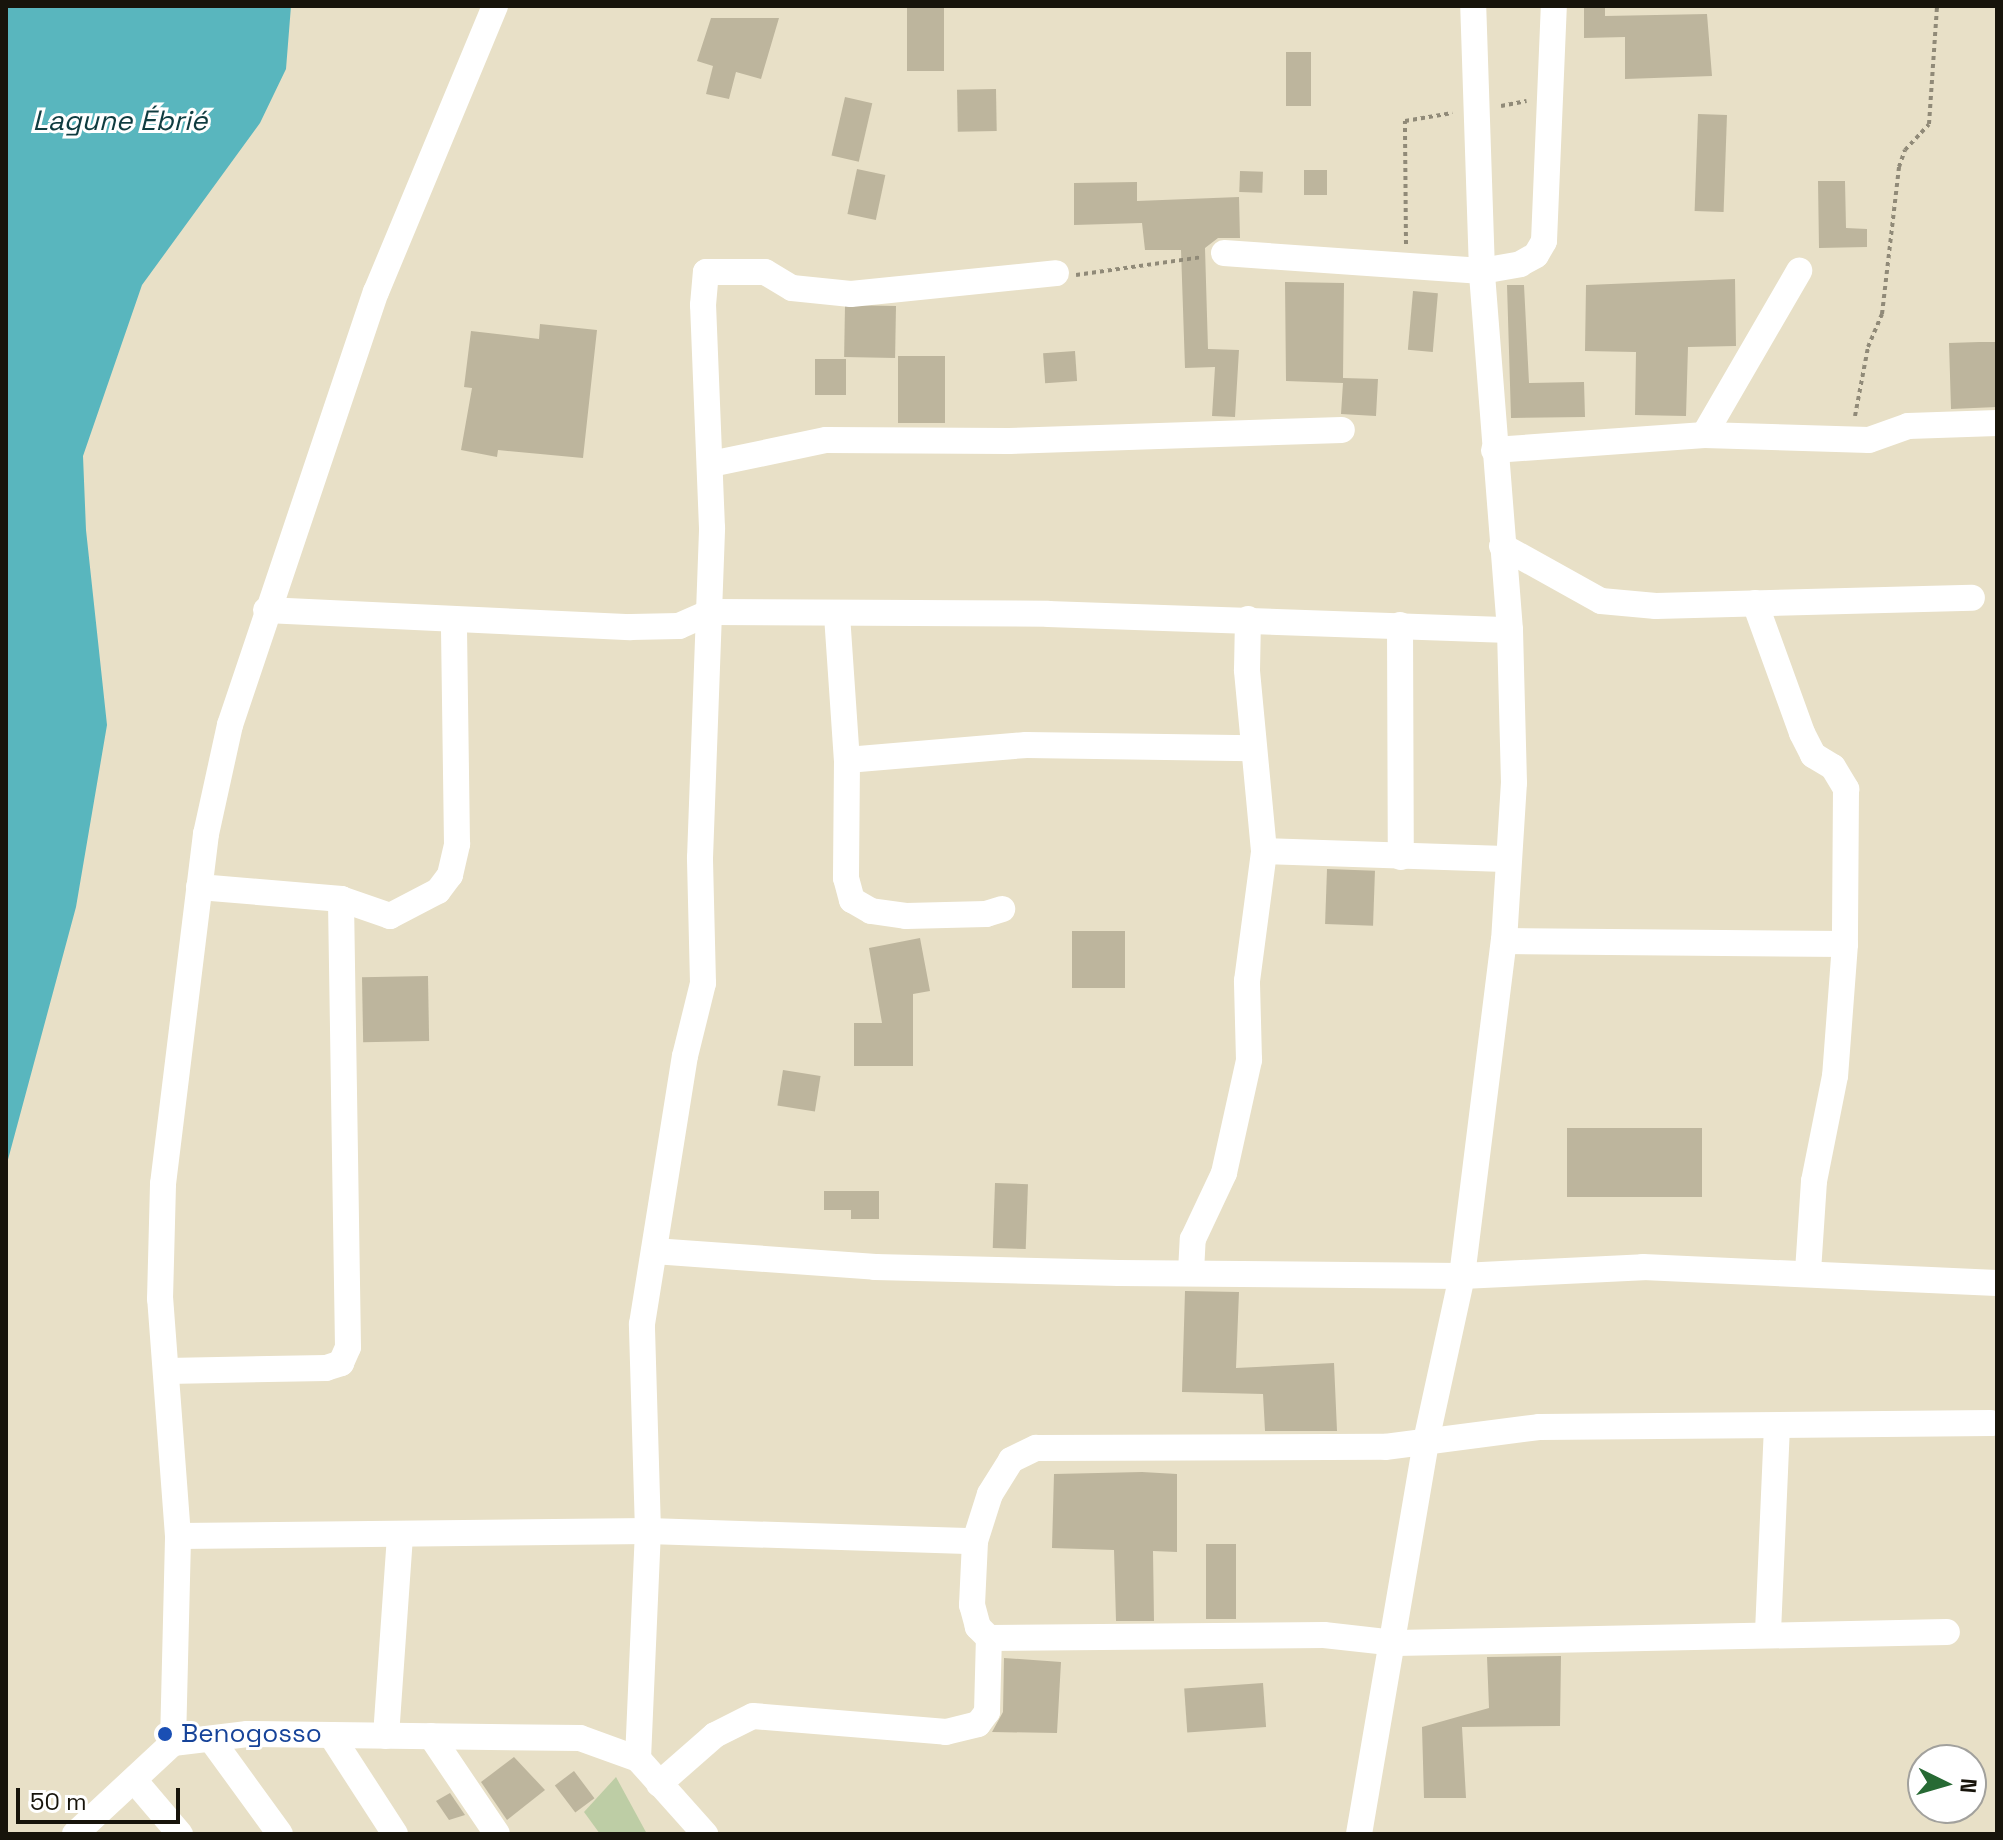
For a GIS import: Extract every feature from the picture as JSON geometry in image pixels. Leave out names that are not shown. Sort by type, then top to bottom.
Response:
[{"type":"street","points":[[173,1743],[178,1536],[160,1299],[163,1184],[199,887],[230,725],[266,610],[376,292],[495,6]]},
{"type":"street","points":[[1359,1834],[1395,1643],[1426,1441],[1462,1276],[1504,941],[1505,859],[1514,783],[1510,630],[1482,271],[1473,6]]},
{"type":"street","points":[[1224,253],[1482,271],[1520,264],[1536,255],[1544,241],[1554,6]]},
{"type":"street","points":[[1704,435],[1799,271]]},
{"type":"street","points":[[638,1759],[648,1531],[642,1324],[685,1056],[703,983],[700,858],[711,612],[711,464],[703,305],[706,272],[765,272],[792,288],[851,294],[1056,273]]},
{"type":"street","points":[[1494,450],[1704,435],[1869,440],[1908,426],[1997,423]]},
{"type":"street","points":[[711,464],[826,440],[1009,441],[1342,430]]},
{"type":"street","points":[[1502,546],[1601,601],[1656,606],[1972,598]]},
{"type":"street","points":[[1755,603],[1802,733],[1813,755],[1833,767],[1846,789],[1845,944],[1835,1076],[1814,1181],[1808,1272]]},
{"type":"street","points":[[266,610],[631,627],[679,626],[711,612],[1248,619],[1510,630]]},
{"type":"street","points":[[837,615],[847,760],[846,878],[852,900],[871,911],[906,916],[986,914],[1002,909]]},
{"type":"street","points":[[199,887],[341,899],[390,916],[438,891],[450,875],[457,844],[454,619]]},
{"type":"street","points":[[1191,1272],[1193,1239],[1224,1173],[1249,1060],[1247,981],[1264,851],[1253,748],[1248,619]]},
{"type":"street","points":[[1400,625],[1401,857]]},
{"type":"street","points":[[847,760],[1026,745],[1253,748]]},
{"type":"street","points":[[1264,851],[1505,859]]},
{"type":"street","points":[[167,1371],[326,1368],[341,1363],[348,1347],[341,899]]},
{"type":"street","points":[[1504,941],[1845,944]]},
{"type":"street","points":[[654,1251],[875,1267],[1462,1276],[1643,1267],[1808,1272],[1997,1283]]},
{"type":"street","points":[[1947,1632],[1768,1632],[1395,1643],[1324,1635],[989,1638],[978,1627],[972,1605],[975,1541],[990,1494],[1011,1460],[1036,1448],[1385,1447],[1539,1427],[1991,1423]]},
{"type":"street","points":[[1768,1632],[1777,1427]]},
{"type":"street","points":[[178,1536],[648,1531],[975,1541]]},
{"type":"street","points":[[386,1736],[400,1535]]},
{"type":"street","points":[[659,1784],[715,1735],[753,1716],[965,1731],[987,1712],[989,1638]]},
{"type":"street","points":[[331,1735],[395,1834]]},
{"type":"street","points":[[75,1834],[173,1743],[331,1735],[580,1738],[638,1759],[705,1834]]},
{"type":"street","points":[[431,1736],[497,1834]]},
{"type":"street","points":[[211,1739],[280,1834]]},
{"type":"street","points":[[134,1780],[180,1834]]},
{"type":"path","points":[[1839,418],[1854,417],[1868,347],[1882,314],[1899,167],[1905,150],[1929,124],[1937,6]]},
{"type":"path","points":[[1405,121],[1406,264]]},
{"type":"path","points":[[1056,273],[1092,277],[1224,253]]},
{"type":"green space","points":[[616,1777],[647,1834],[600,1834],[584,1812]]},
{"type":"water","name":"Lagune Ébrié","points":[[6,6],[291,6],[286,69],[260,123],[142,285],[83,456],[86,530],[107,725],[76,907],[6,1167]]},
{"type":"building","points":[[907,6],[944,6],[944,71],[907,71]]},
{"type":"building","points":[[1584,6],[1605,6],[1605,16],[1707,14],[1712,76],[1625,79],[1625,37],[1584,38]]},
{"type":"building","points":[[711,18],[779,18],[761,79],[736,72],[729,99],[706,94],[713,66],[697,61]]},
{"type":"building","points":[[1286,52],[1311,52],[1311,106],[1286,106]]},
{"type":"building","points":[[996,89],[997,131],[958,132],[957,90]]},
{"type":"building","points":[[845,97],[872,103],[859,162],[832,155]]},
{"type":"building","points":[[1698,114],[1727,115],[1724,212],[1695,211]]},
{"type":"building","points":[[857,169],[885,175],[876,220],[847,214]]},
{"type":"building","points":[[1304,170],[1327,170],[1327,195],[1304,195]]},
{"type":"building","points":[[1240,171],[1263,172],[1262,193],[1239,192]]},
{"type":"building","points":[[1818,181],[1845,181],[1846,228],[1867,229],[1867,247],[1819,248]]},
{"type":"building","points":[[1137,182],[1137,201],[1239,197],[1240,238],[1218,238],[1205,248],[1208,349],[1239,350],[1235,417],[1212,416],[1215,367],[1185,368],[1181,250],[1145,250],[1142,223],[1074,225],[1074,183]]},
{"type":"building","points":[[1735,279],[1736,346],[1688,347],[1686,416],[1635,415],[1636,352],[1585,351],[1586,285]]},
{"type":"building","points":[[1285,282],[1344,283],[1343,378],[1378,379],[1376,416],[1341,414],[1343,383],[1286,381]]},
{"type":"building","points":[[1507,285],[1524,285],[1529,383],[1584,382],[1585,417],[1511,418]]},
{"type":"building","points":[[1413,291],[1438,293],[1433,352],[1408,350]]},
{"type":"building","points":[[845,305],[896,306],[895,358],[844,357]]},
{"type":"building","points":[[540,324],[597,330],[583,458],[498,450],[497,457],[461,450],[472,388],[464,387],[471,331],[539,339]]},
{"type":"building","points":[[1997,342],[1997,407],[1951,409],[1949,343]]},
{"type":"building","points":[[1075,351],[1077,381],[1045,383],[1043,353]]},
{"type":"building","points":[[898,356],[945,356],[945,423],[898,423]]},
{"type":"building","points":[[815,359],[846,359],[846,395],[815,395]]},
{"type":"building","points":[[1327,869],[1375,871],[1373,926],[1325,924]]},
{"type":"building","points":[[1072,931],[1125,931],[1125,988],[1072,988]]},
{"type":"building","points":[[920,938],[930,991],[913,994],[913,1066],[854,1066],[854,1023],[882,1023],[869,948]]},
{"type":"building","points":[[428,976],[429,1041],[363,1042],[362,977]]},
{"type":"building","points":[[783,1070],[821,1076],[815,1112],[777,1106]]},
{"type":"building","points":[[1567,1128],[1702,1128],[1702,1197],[1567,1197]]},
{"type":"building","points":[[995,1183],[1028,1184],[1026,1249],[993,1248]]},
{"type":"building","points":[[824,1191],[879,1191],[879,1219],[851,1219],[851,1210],[824,1210]]},
{"type":"building","points":[[1185,1291],[1239,1292],[1236,1368],[1334,1363],[1337,1431],[1265,1431],[1263,1394],[1182,1392]]},
{"type":"building","points":[[1054,1474],[1177,1474],[1177,1552],[1153,1551],[1154,1621],[1116,1621],[1114,1550],[1052,1548]]},
{"type":"building","points":[[1206,1544],[1236,1544],[1236,1619],[1206,1619]]},
{"type":"building","points":[[1561,1656],[1560,1726],[1462,1727],[1466,1798],[1424,1798],[1422,1727],[1489,1708],[1487,1657]]},
{"type":"building","points":[[1004,1658],[1061,1662],[1057,1733],[992,1732],[1003,1712]]},
{"type":"building","points":[[1263,1683],[1266,1727],[1187,1732],[1184,1689]]},
{"type":"building","points":[[514,1757],[545,1790],[507,1820],[481,1782]]},
{"type":"building","points":[[574,1771],[594,1798],[575,1813],[555,1785]]},
{"type":"building","points":[[450,1793],[465,1815],[449,1820],[436,1801]]},
{"type":"place","name":"Benogosso","points":[[165,1734]]}]
